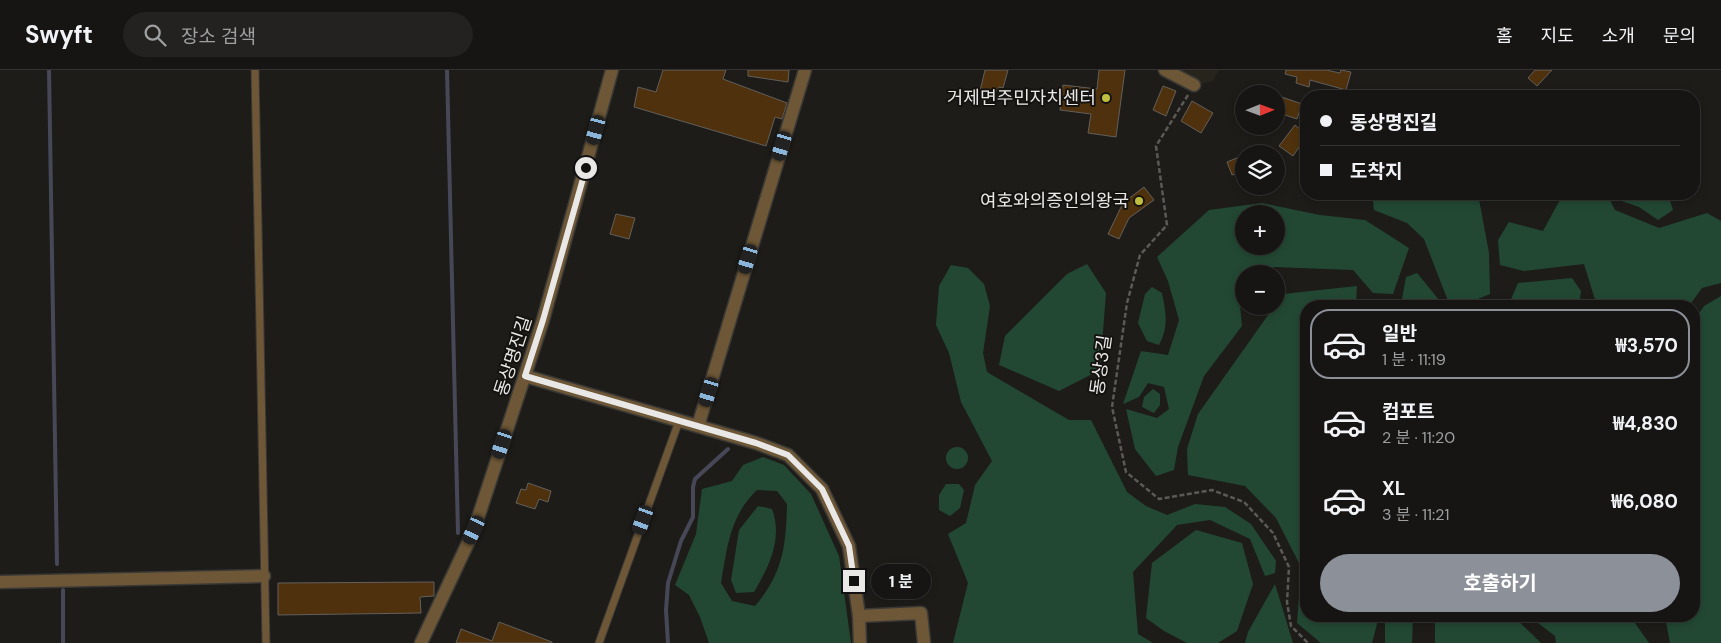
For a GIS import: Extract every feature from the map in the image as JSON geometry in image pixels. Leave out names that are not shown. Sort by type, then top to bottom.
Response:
[{"type":"street","name":"동상명진길","points":[[421,643],[474,530],[543,320],[612,70]]},
{"type":"street","points":[[698,426],[805,70]]},
{"type":"street","points":[[1165,70],[1194,84]]},
{"type":"street","points":[[525,376],[698,426],[788,455],[822,489],[849,546],[859,616],[860,643]]},
{"type":"street","points":[[0,582],[264,576]]},
{"type":"street","points":[[859,616],[921,614],[924,643]]},
{"type":"lane","points":[[255,70],[266,643]]},
{"type":"lane","points":[[599,643],[680,421]]},
{"type":"path","name":"동상3길","points":[[1194,84],[1156,146],[1167,225],[1140,255],[1127,303],[1112,407],[1126,472],[1159,499],[1212,490],[1244,502],[1273,533],[1289,567],[1287,602],[1291,626],[1308,643]]},
{"type":"shaded area","points":[[1165,70],[1219,70],[1213,81],[1194,85]]},
{"type":"green space","points":[[1373,200],[1479,200],[1489,253],[1490,294],[1476,300],[1448,300],[1424,239],[1407,223],[1374,210]]},
{"type":"green space","points":[[1560,200],[1610,200],[1615,210],[1659,228],[1707,213],[1721,221],[1721,283],[1702,288],[1693,300],[1595,300],[1584,264],[1524,271],[1500,265],[1498,240],[1509,222],[1543,231]]},
{"type":"green space","points":[[1619,200],[1670,200],[1673,210],[1658,220],[1639,207]]},
{"type":"green space","points":[[1262,203],[1272,205],[1247,205]]},
{"type":"green space","points":[[1235,207],[1235,255],[1285,255],[1285,208],[1320,215],[1365,220],[1409,248],[1393,294],[1373,293],[1353,270],[1285,267],[1285,265],[1235,265],[1235,315],[1241,315],[1242,326],[1204,376],[1178,447],[1174,470],[1156,476],[1135,449],[1126,409],[1157,418],[1169,409],[1164,387],[1148,383],[1139,397],[1123,404],[1141,351],[1168,355],[1179,320],[1168,281],[1157,257],[1209,210]]},
{"type":"green space","points":[[1087,264],[1106,293],[1100,370],[1059,391],[999,365],[1005,336],[1067,274]]},
{"type":"green space","points":[[951,265],[968,268],[984,284],[990,306],[983,353],[987,372],[1069,420],[1091,420],[1127,492],[1146,506],[1167,515],[1195,504],[1225,507],[1251,524],[1276,561],[1275,573],[1265,576],[1250,539],[1210,520],[1177,525],[1133,572],[1138,634],[1153,643],[953,643],[968,583],[948,534],[966,523],[975,485],[992,461],[961,402],[949,353],[936,325],[939,286]]},
{"type":"green space","points":[[1417,273],[1439,300],[1394,300],[1402,299],[1406,277]]},
{"type":"green space","points":[[1572,278],[1581,291],[1580,300],[1511,300],[1518,283]]},
{"type":"green space","points":[[1357,286],[1356,300],[1300,300],[1300,565],[1276,518],[1245,486],[1188,475],[1187,449],[1198,414],[1268,315],[1285,315],[1285,294]]},
{"type":"green space","points":[[1152,287],[1162,293],[1165,314],[1164,332],[1159,345],[1147,341],[1138,323],[1145,294]]},
{"type":"green space","points":[[1721,296],[1721,643],[1670,643],[1666,622],[1700,622],[1700,312],[1704,306]]},
{"type":"green space","points":[[1153,389],[1160,394],[1160,405],[1154,413],[1142,407],[1144,397]]},
{"type":"green space","points":[[957,447],[965,450],[968,458],[965,466],[957,469],[949,466],[946,458],[949,450]]},
{"type":"green space","points":[[763,457],[784,465],[811,494],[839,556],[851,643],[709,643],[700,617],[689,595],[675,585],[696,534],[702,489],[732,481],[743,465]],"holes":[[[757,490],[777,491],[787,504],[786,533],[777,570],[772,582],[755,606],[732,601],[721,583],[728,545],[735,521],[748,500]]]},
{"type":"green space","points":[[946,484],[959,484],[964,490],[960,508],[950,516],[939,510],[939,495]]},
{"type":"green space","points":[[758,506],[772,509],[776,531],[773,552],[754,592],[736,593],[731,580],[739,530]]},
{"type":"green space","points":[[1196,530],[1242,543],[1253,584],[1237,631],[1218,643],[1187,643],[1164,631],[1146,618],[1152,563]]},
{"type":"green space","points":[[1300,581],[1300,622],[1377,622],[1372,643],[1321,643],[1297,623]]},
{"type":"green space","points":[[1275,584],[1293,643],[1245,643],[1248,632]]},
{"type":"green space","points":[[1385,622],[1413,622],[1412,643],[1385,643]]},
{"type":"green space","points":[[1435,622],[1519,622],[1541,643],[1435,643]]},
{"type":"green space","points":[[1537,622],[1634,622],[1649,643],[1556,643],[1555,636]]},
{"type":"building","points":[[663,70],[726,70],[723,79],[787,103],[782,119],[775,117],[766,146],[634,107],[638,87],[656,92]]},
{"type":"building","points":[[748,70],[789,70],[788,82],[748,76]]},
{"type":"building","points":[[985,70],[1008,70],[1003,88],[999,87],[998,91],[993,89],[992,94],[980,91]]},
{"type":"building","points":[[1099,70],[1125,70],[1116,137],[1088,133],[1091,114],[1060,110],[1063,85],[1097,89]]},
{"type":"building","points":[[1286,70],[1326,70],[1340,73],[1341,70],[1351,72],[1346,90],[1310,80],[1309,87],[1296,83],[1297,77],[1285,74]]},
{"type":"building","points":[[1535,70],[1552,70],[1537,86],[1528,78]]},
{"type":"building","points":[[1163,86],[1176,91],[1166,116],[1153,110]]},
{"type":"building","points":[[1285,98],[1300,103],[1297,119],[1285,115]]},
{"type":"building","points":[[1192,101],[1213,113],[1201,133],[1181,121]]},
{"type":"building","points":[[1295,125],[1300,129],[1300,146],[1293,156],[1285,150],[1285,145],[1280,145]]},
{"type":"building","points":[[1235,159],[1235,174],[1232,175],[1227,162]]},
{"type":"building","points":[[1144,187],[1154,200],[1129,218],[1119,239],[1108,234],[1123,203]]},
{"type":"building","points":[[616,214],[635,218],[629,239],[610,234]]},
{"type":"building","points":[[528,483],[551,491],[548,502],[539,499],[535,509],[516,503],[521,489],[526,490]]},
{"type":"building","points":[[434,582],[434,596],[420,597],[421,613],[278,615],[278,583]]},
{"type":"building","points":[[499,622],[552,643],[456,643],[461,629],[492,641]]},
{"type":"waterway","points":[[49,70],[57,564]]},
{"type":"waterway","points":[[447,70],[458,533]]},
{"type":"waterway","points":[[668,643],[666,610],[668,583],[681,541],[693,517],[693,487],[695,479],[728,449]]},
{"type":"waterway","points":[[63,590],[63,643]]},
{"type":"place","name":"거제면주민자치센터","points":[[1106,98]]},
{"type":"place","name":"여호와의증인의왕국","points":[[1139,201]]},
{"type":"route","points":[[586,168],[543,320],[525,376],[756,443],[788,455],[822,489],[849,546],[854,581]]}]
